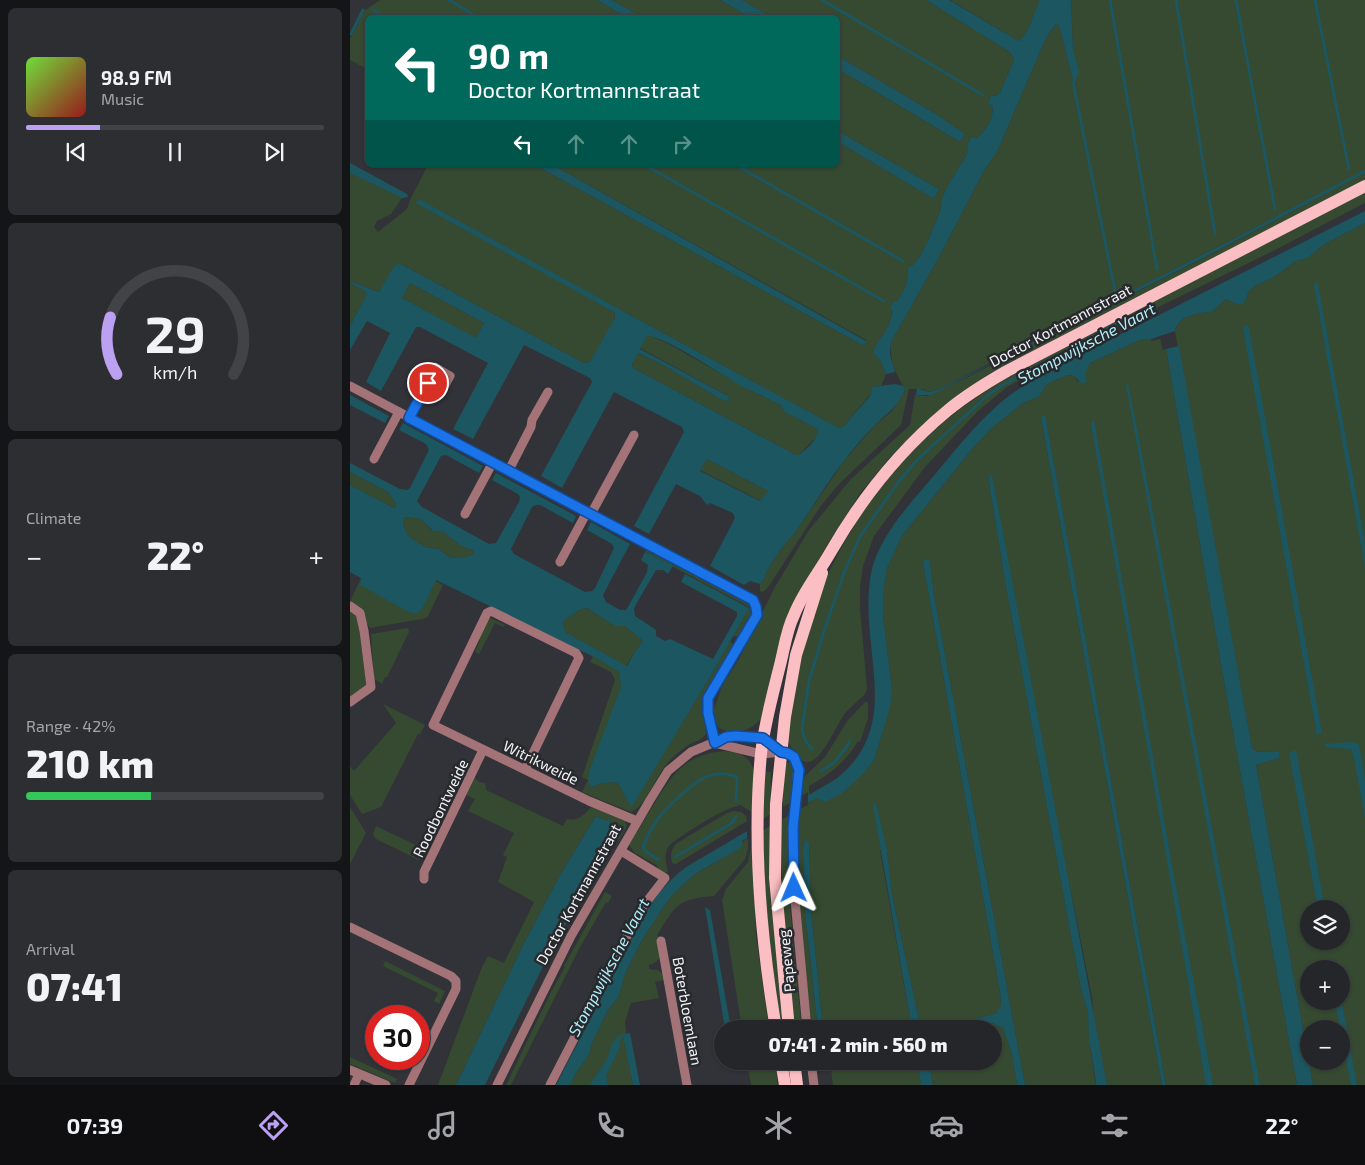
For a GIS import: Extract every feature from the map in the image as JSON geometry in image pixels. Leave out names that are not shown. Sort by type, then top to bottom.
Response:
[{"type":"main road","name":"Doctor Kortmannstraat","points":[[775,1020],[762,912],[757,834],[763,738],[793,616],[805,590],[826,561],[855,513],[890,467],[921,434],[941,416],[976,390],[1006,371],[1365,186]]},
{"type":"main road","name":"Doctor Kortmannstraat","points":[[788,1020],[775,878],[776,804],[781,752],[796,654],[826,561]]},
{"type":"main road","points":[[782,1070],[785,1085]]},
{"type":"main road","points":[[795,1070],[797,1085]]},
{"type":"street","points":[[409,418],[428,383],[442,390],[450,376],[435,368]]},
{"type":"street","points":[[350,386],[753,600],[757,615],[708,698],[708,713],[715,743],[761,754],[781,752]]},
{"type":"street","points":[[509,470],[531,427],[532,420],[548,392]]},
{"type":"street","points":[[374,459],[399,412]]},
{"type":"street","points":[[560,562],[634,434]]},
{"type":"street","points":[[464,514],[492,462]]},
{"type":"street","points":[[350,606],[360,613],[371,686],[350,702]]},
{"type":"street","name":"Witrikweide","points":[[525,770],[579,658],[576,653],[491,611],[487,613],[433,725],[525,770],[589,801],[638,821]]},
{"type":"street","name":"Doctor Kortmannstraat","points":[[498,1085],[571,936],[668,771],[691,752],[726,737],[763,738]]},
{"type":"street","points":[[763,738],[781,752]]},
{"type":"street","name":"Roodbontweide","points":[[424,879],[424,872],[484,750]]},
{"type":"street","name":"Papeweg","points":[[781,752],[791,755],[797,761],[799,770],[794,813],[794,888],[806,1020]]},
{"type":"street","points":[[550,1085],[641,909],[665,878],[621,851]]},
{"type":"street","points":[[350,927],[451,976],[456,982],[456,989],[409,1085]]},
{"type":"street","name":"Boterbloemlaan","points":[[661,941],[687,1085]]},
{"type":"street","points":[[812,1070],[814,1085]]},
{"type":"street","points":[[354,1085],[354,1072],[386,1085]]},
{"type":"green space","points":[[380,0],[597,0],[623,15],[365,15],[365,68],[350,60],[350,39],[364,11]]},
{"type":"green space","points":[[612,0],[720,0],[746,15],[638,15]]},
{"type":"green space","points":[[742,0],[926,0],[1010,52],[1014,60],[1000,93],[995,96],[991,95],[988,104],[992,106],[993,110],[989,124],[977,138],[971,137],[967,145],[967,154],[943,197],[941,210],[927,243],[918,259],[907,268],[908,277],[903,291],[899,299],[893,302],[890,308],[893,312],[887,329],[873,353],[880,360],[886,374],[881,386],[872,387],[870,395],[843,427],[835,426],[619,309],[612,311],[615,313],[614,318],[606,339],[590,362],[584,363],[401,264],[379,292],[350,281],[350,166],[404,195],[391,214],[377,221],[374,227],[378,232],[407,209],[427,167],[539,167],[864,346],[866,340],[557,167],[840,167],[840,143],[934,199],[939,189],[840,132],[840,70],[960,142],[965,134],[936,114],[840,57],[840,15],[768,15]]},
{"type":"green space","points":[[950,0],[1039,0],[1029,27],[1019,41]]},
{"type":"green space","points":[[1071,0],[1365,0],[1365,170],[939,389],[929,392],[923,389],[909,389],[901,425],[839,484],[820,507],[769,586],[763,592],[760,591],[760,584],[775,558],[794,534],[844,461],[874,426],[892,411],[905,389],[894,367],[891,356],[891,342],[939,257],[986,167],[997,152],[1045,40],[1056,24],[1059,26],[1074,82],[1078,72],[1073,49]]},
{"type":"green space","points":[[1365,172],[1365,180],[1003,366],[986,376],[932,416],[891,456],[861,492],[804,584],[763,716],[744,731],[732,732],[719,728],[712,715],[722,686],[739,659],[775,587],[809,530],[851,479],[910,425],[915,395],[927,396],[968,377],[1225,247]]},
{"type":"green space","points":[[1365,192],[1365,203],[1273,251],[1083,344],[1007,387],[978,411],[925,467],[874,536],[863,566],[860,587],[867,689],[865,694],[843,716],[818,756],[812,761],[806,762],[800,758],[793,750],[786,735],[802,650],[815,607],[827,577],[858,519],[898,466],[945,421],[1007,378]]},
{"type":"green space","points":[[1365,223],[1365,1085],[1313,1085],[1310,1070],[1350,1070],[1350,1020],[1301,1020],[1256,765],[1280,758],[1278,751],[1257,752],[1252,748],[1175,331],[1184,318],[1212,312],[1226,299],[1236,304],[1245,302],[1249,291],[1256,285],[1271,279],[1296,261],[1308,258],[1323,245]]},
{"type":"green space","points":[[350,283],[366,291],[367,294],[350,326]]},
{"type":"green space","points":[[410,283],[484,323],[476,339],[402,298]]},
{"type":"green space","points":[[647,336],[669,344],[746,388],[782,406],[783,411],[817,429],[818,435],[799,455],[796,455],[633,368],[632,364],[637,353],[663,365],[722,400],[728,396],[640,348]]},
{"type":"green space","points":[[1142,339],[1151,339],[1152,341],[1160,339],[1163,350],[1166,349],[1297,1085],[1166,1085],[1045,415],[1041,418],[1162,1085],[1107,1085],[1095,1029],[1092,997],[992,476],[988,477],[1006,587],[1081,989],[1088,1013],[1091,1054],[1096,1085],[1025,1085],[934,595],[930,562],[923,563],[1001,1005],[998,1013],[972,1020],[919,1020],[892,894],[887,851],[880,850],[910,1020],[821,1020],[811,910],[809,844],[806,840],[803,848],[805,913],[817,1020],[811,1020],[799,891],[798,835],[800,808],[874,760],[882,735],[892,689],[883,615],[887,568],[902,536],[972,449],[993,427],[1023,403],[1040,396],[1045,386],[1053,381],[1068,375],[1074,376],[1078,382],[1090,363]]},
{"type":"green space","points":[[707,459],[768,491],[761,501],[700,470]]},
{"type":"green space","points":[[350,472],[388,492],[396,503],[396,509],[350,485]]},
{"type":"green space","points":[[406,517],[421,519],[432,531],[442,531],[461,546],[473,550],[474,554],[466,557],[451,558],[439,549],[425,547],[408,536],[403,523],[403,519]]},
{"type":"green space","points":[[647,547],[751,603],[754,613],[740,637],[733,636],[749,607],[645,552]]},
{"type":"green space","points":[[361,578],[423,608],[435,581],[443,585],[427,618],[370,628],[350,602]]},
{"type":"green space","points":[[587,608],[615,626],[625,626],[643,641],[626,666],[565,632],[563,623],[565,618]]},
{"type":"green space","points":[[350,610],[357,613],[366,685],[350,697]]},
{"type":"green space","points":[[488,617],[505,625],[504,627],[495,623],[479,654],[475,652],[480,640],[478,638]]},
{"type":"green space","points":[[408,628],[409,632],[382,684],[374,679],[371,634]]},
{"type":"green space","points":[[730,641],[734,647],[703,701],[706,734],[671,759],[641,804],[631,812],[582,792],[588,780],[582,777],[615,680],[611,672],[590,662],[593,656],[620,672],[621,687],[591,788],[604,783],[618,783],[631,806]]},
{"type":"green space","points":[[865,702],[868,702],[868,718],[860,742],[858,741],[837,767],[809,786],[809,795],[800,800],[805,776],[825,757],[848,720]]},
{"type":"green space","points":[[383,704],[425,725],[420,734],[418,734],[381,807],[362,814],[350,795],[350,766],[354,771],[396,723]]},
{"type":"green space","points":[[725,751],[735,752],[743,756],[752,765],[754,770],[752,812],[740,805],[731,808],[705,821],[673,842],[666,852],[668,871],[665,874],[658,869],[657,865],[635,853],[629,845],[669,781],[683,766],[701,756]]},
{"type":"green space","points":[[789,762],[792,763],[795,770],[788,831],[789,880],[801,1020],[791,1020],[782,903],[784,765]]},
{"type":"green space","points":[[763,771],[771,772],[769,882],[784,1020],[779,1020],[763,895]]},
{"type":"green space","points":[[474,777],[479,782],[485,783],[486,790],[563,826],[567,819],[578,818],[591,807],[625,821],[627,826],[618,841],[615,839],[621,827],[596,816],[559,877],[523,945],[456,1085],[438,1085],[482,967],[488,956],[504,963],[534,902],[498,882],[507,857],[503,855],[514,833],[468,811],[475,799],[466,795]]},
{"type":"green space","points":[[350,807],[366,833],[350,864]]},
{"type":"green space","points":[[741,812],[746,816],[747,821],[677,865],[672,863],[673,848],[677,843],[727,813]]},
{"type":"green space","points":[[376,826],[424,849],[419,860],[376,839],[373,834]]},
{"type":"green space","points":[[748,838],[748,849],[745,859],[714,896],[692,899],[679,905],[657,935],[660,938],[660,955],[657,961],[649,965],[649,969],[657,970],[665,975],[665,980],[655,982],[659,998],[631,1003],[625,1022],[626,1033],[624,1035],[633,1085],[570,1085],[577,1071],[589,1055],[591,1045],[608,1010],[619,996],[625,974],[642,940],[664,906],[673,894],[695,874],[713,864]]},
{"type":"green space","points":[[753,839],[756,936],[768,1020],[741,1020],[722,900],[726,889],[748,862]]},
{"type":"green space","points":[[605,892],[612,896],[608,903],[606,902],[579,949],[511,1085],[506,1085],[564,966]]},
{"type":"green space","points":[[385,961],[445,991],[439,1004],[434,1001],[438,993],[383,966]]},
{"type":"green space","points":[[1003,1028],[1012,1054],[1017,1085],[933,1085],[930,1070],[1002,1070]]},
{"type":"green space","points":[[350,1057],[365,1064],[365,1070],[378,1070],[397,1079],[395,1083],[350,1064]]},
{"type":"green space","points":[[748,1070],[776,1070],[778,1085],[751,1085]]},
{"type":"green space","points":[[831,1070],[918,1070],[921,1085],[833,1085]]},
{"type":"water","points":[[597,0],[612,0],[638,15],[623,15]]},
{"type":"water","points":[[720,0],[742,0],[768,15],[746,15]]},
{"type":"water","points":[[926,0],[949,0],[1019,41],[1029,27],[1039,0],[1071,0],[1073,49],[1079,72],[1074,83],[1059,26],[1056,24],[1045,40],[997,152],[986,167],[939,257],[891,342],[890,354],[895,372],[886,374],[880,360],[873,353],[889,324],[893,312],[890,308],[893,302],[899,299],[903,291],[908,277],[907,268],[918,259],[927,243],[941,210],[943,197],[967,154],[967,145],[971,137],[977,138],[984,132],[989,123],[993,110],[992,106],[988,104],[991,95],[995,96],[1000,93],[1014,60],[1010,52]]},
{"type":"water","points":[[840,57],[936,114],[965,134],[960,142],[840,70]]},
{"type":"water","points":[[840,132],[939,189],[934,199],[840,143]]},
{"type":"water","points":[[350,163],[407,194],[408,197],[402,198],[350,173]]},
{"type":"water","points":[[539,167],[557,167],[866,341],[864,346]]},
{"type":"water","points":[[419,199],[839,428],[843,427],[870,396],[872,387],[895,384],[904,386],[905,389],[896,405],[866,434],[837,470],[794,534],[778,553],[760,584],[750,581],[744,585],[710,566],[735,518],[733,513],[710,503],[707,505],[700,496],[676,484],[649,534],[634,526],[684,432],[682,427],[614,392],[562,488],[541,476],[592,382],[590,378],[524,345],[473,439],[453,429],[488,363],[420,327],[416,327],[381,391],[366,382],[390,333],[367,321],[350,350],[350,326],[367,294],[350,283],[350,281],[379,292],[394,266],[399,263],[584,363],[590,362],[615,318],[615,313],[612,311],[416,203]],"holes":[[[410,283],[484,323],[476,338],[402,298]],[[647,336],[667,342],[743,387],[782,406],[783,411],[817,429],[816,437],[805,450],[796,455],[633,368],[632,364],[638,353],[663,365],[722,400],[730,401],[728,396],[640,349]],[[707,459],[768,491],[760,501],[700,471]]]},
{"type":"water","points":[[1365,211],[1365,223],[1323,245],[1308,258],[1296,261],[1271,279],[1256,285],[1249,291],[1245,302],[1242,304],[1236,304],[1226,299],[1212,312],[1184,318],[1175,331],[1151,339],[1142,339],[1090,363],[1085,373],[1087,381],[1082,384],[1074,376],[1068,375],[1053,381],[1045,386],[1040,396],[1023,403],[993,427],[972,449],[902,536],[887,568],[883,615],[892,689],[890,707],[874,760],[863,774],[841,794],[825,802],[816,798],[742,841],[742,847],[695,874],[673,894],[642,940],[625,974],[619,996],[608,1010],[591,1045],[589,1055],[577,1071],[570,1085],[556,1085],[646,912],[654,899],[674,877],[686,867],[836,779],[857,758],[869,735],[874,712],[875,687],[868,607],[873,565],[879,550],[896,522],[974,429],[1010,395],[1048,371]]},
{"type":"water","points":[[1316,282],[1318,284],[1365,543],[1365,568],[1314,285]]},
{"type":"water","points":[[1245,325],[1249,328],[1322,733],[1317,735],[1243,329]]},
{"type":"water","points":[[1179,346],[1252,748],[1257,752],[1279,751],[1280,758],[1256,765],[1301,1020],[1300,1070],[1310,1070],[1313,1085],[1297,1085],[1166,349]]},
{"type":"water","points":[[1025,347],[931,395],[916,395],[917,388],[929,392],[939,389]]},
{"type":"water","points":[[1128,383],[1260,1085],[1255,1085],[1126,385]]},
{"type":"water","points":[[350,395],[389,416],[385,423],[350,405]]},
{"type":"water","points":[[1045,414],[1166,1085],[1162,1085],[1041,418]]},
{"type":"water","points":[[1094,420],[1173,871],[1213,1085],[1206,1085],[1091,424]]},
{"type":"water","points":[[403,423],[483,466],[479,473],[446,455],[441,456],[417,501],[422,507],[489,544],[496,543],[520,497],[518,494],[492,480],[496,473],[576,516],[573,523],[540,505],[532,507],[511,549],[514,554],[585,592],[592,591],[595,588],[614,548],[612,544],[587,530],[591,522],[630,544],[603,595],[606,602],[620,610],[626,610],[647,572],[648,565],[641,560],[645,552],[673,566],[668,574],[663,570],[656,570],[634,608],[635,616],[656,630],[656,636],[665,641],[670,639],[713,659],[737,616],[737,612],[681,582],[685,574],[749,608],[710,677],[631,807],[618,783],[604,783],[591,788],[588,779],[621,687],[619,672],[598,659],[436,580],[423,608],[416,614],[360,585],[361,578],[350,572],[350,485],[396,509],[396,503],[388,492],[350,472],[350,463],[400,489],[407,490],[410,488],[429,450],[426,444],[399,430]],"holes":[[[406,517],[421,519],[433,531],[442,531],[461,546],[473,550],[474,554],[466,557],[451,558],[439,549],[425,547],[408,536],[403,523],[403,519]],[[587,608],[615,626],[625,626],[643,641],[627,666],[565,632],[563,623],[565,619]]]},
{"type":"water","points":[[992,475],[1107,1085],[1096,1085],[1089,1039],[1088,1013],[1081,989],[1006,587],[988,477]]},
{"type":"water","points":[[928,559],[930,562],[934,595],[1025,1085],[1017,1085],[1012,1054],[1002,1028],[1002,1020],[971,1020],[997,1013],[1001,1005],[1000,992],[923,563],[924,560]]},
{"type":"water","points":[[1350,742],[1359,744],[1365,780],[1365,819],[1351,749],[1325,747],[1325,744]]},
{"type":"water","points":[[1296,750],[1323,900],[1316,900],[1289,753]]},
{"type":"water","points":[[876,803],[887,851],[892,894],[919,1020],[910,1020],[873,805]]},
{"type":"water","points":[[596,816],[607,821],[609,818],[609,822],[621,827],[550,952],[485,1085],[456,1085],[523,945],[559,877]]},
{"type":"water","points":[[806,839],[809,844],[811,910],[822,1020],[817,1020],[805,913],[803,848]]},
{"type":"water","points":[[705,907],[710,910],[729,1020],[724,1020]]},
{"type":"water","points":[[1337,1010],[1343,1010],[1345,1020],[1339,1020]]},
{"type":"water","points":[[630,1033],[640,1085],[633,1085],[623,1035],[619,1049],[606,1076],[608,1085],[590,1085],[607,1059],[611,1046],[617,1037],[622,1034]]},
{"type":"water","points":[[1350,1047],[1357,1085],[1351,1085],[1348,1070],[1350,1070]]},
{"type":"water","points":[[918,1070],[930,1070],[933,1085],[921,1085]]},
{"type":"pier","points":[[808,792],[808,805],[747,839],[747,828]]},
{"type":"waterway","points":[[449,0],[474,15]]},
{"type":"waterway","points":[[822,0],[983,95]]},
{"type":"waterway","points":[[1110,0],[1157,269]]},
{"type":"waterway","points":[[1176,0],[1215,234]]},
{"type":"waterway","points":[[1236,0],[1275,209]]},
{"type":"waterway","points":[[1315,0],[1349,169]]},
{"type":"waterway","points":[[351,34],[363,10]]},
{"type":"waterway","points":[[373,10],[381,15]]},
{"type":"waterway","points":[[1073,82],[1115,291]]},
{"type":"waterway","points":[[649,167],[884,301]]},
{"type":"waterway","points":[[739,167],[903,261]]},
{"type":"waterway","points":[[1022,348],[1225,245],[1365,171]]},
{"type":"waterway","name":"Stompwijksche Vaart","points":[[812,749],[805,740],[802,729],[809,681],[825,628],[845,570],[861,535],[900,480],[918,459],[987,396],[1001,386],[1123,320]]},
{"type":"waterway","points":[[821,771],[835,762],[850,742]]},
{"type":"waterway","points":[[659,860],[645,851],[643,847],[647,838],[664,812],[694,784],[712,775],[727,774],[735,776],[737,779],[736,801]]},
{"type":"waterway","points":[[675,857],[732,823],[736,816]]},
{"type":"route","points":[[428,383],[409,418],[753,600],[757,615],[708,698],[708,713],[715,743],[726,737],[735,736],[763,738],[781,752],[794,757],[797,761],[799,770],[793,828],[794,888]]}]
